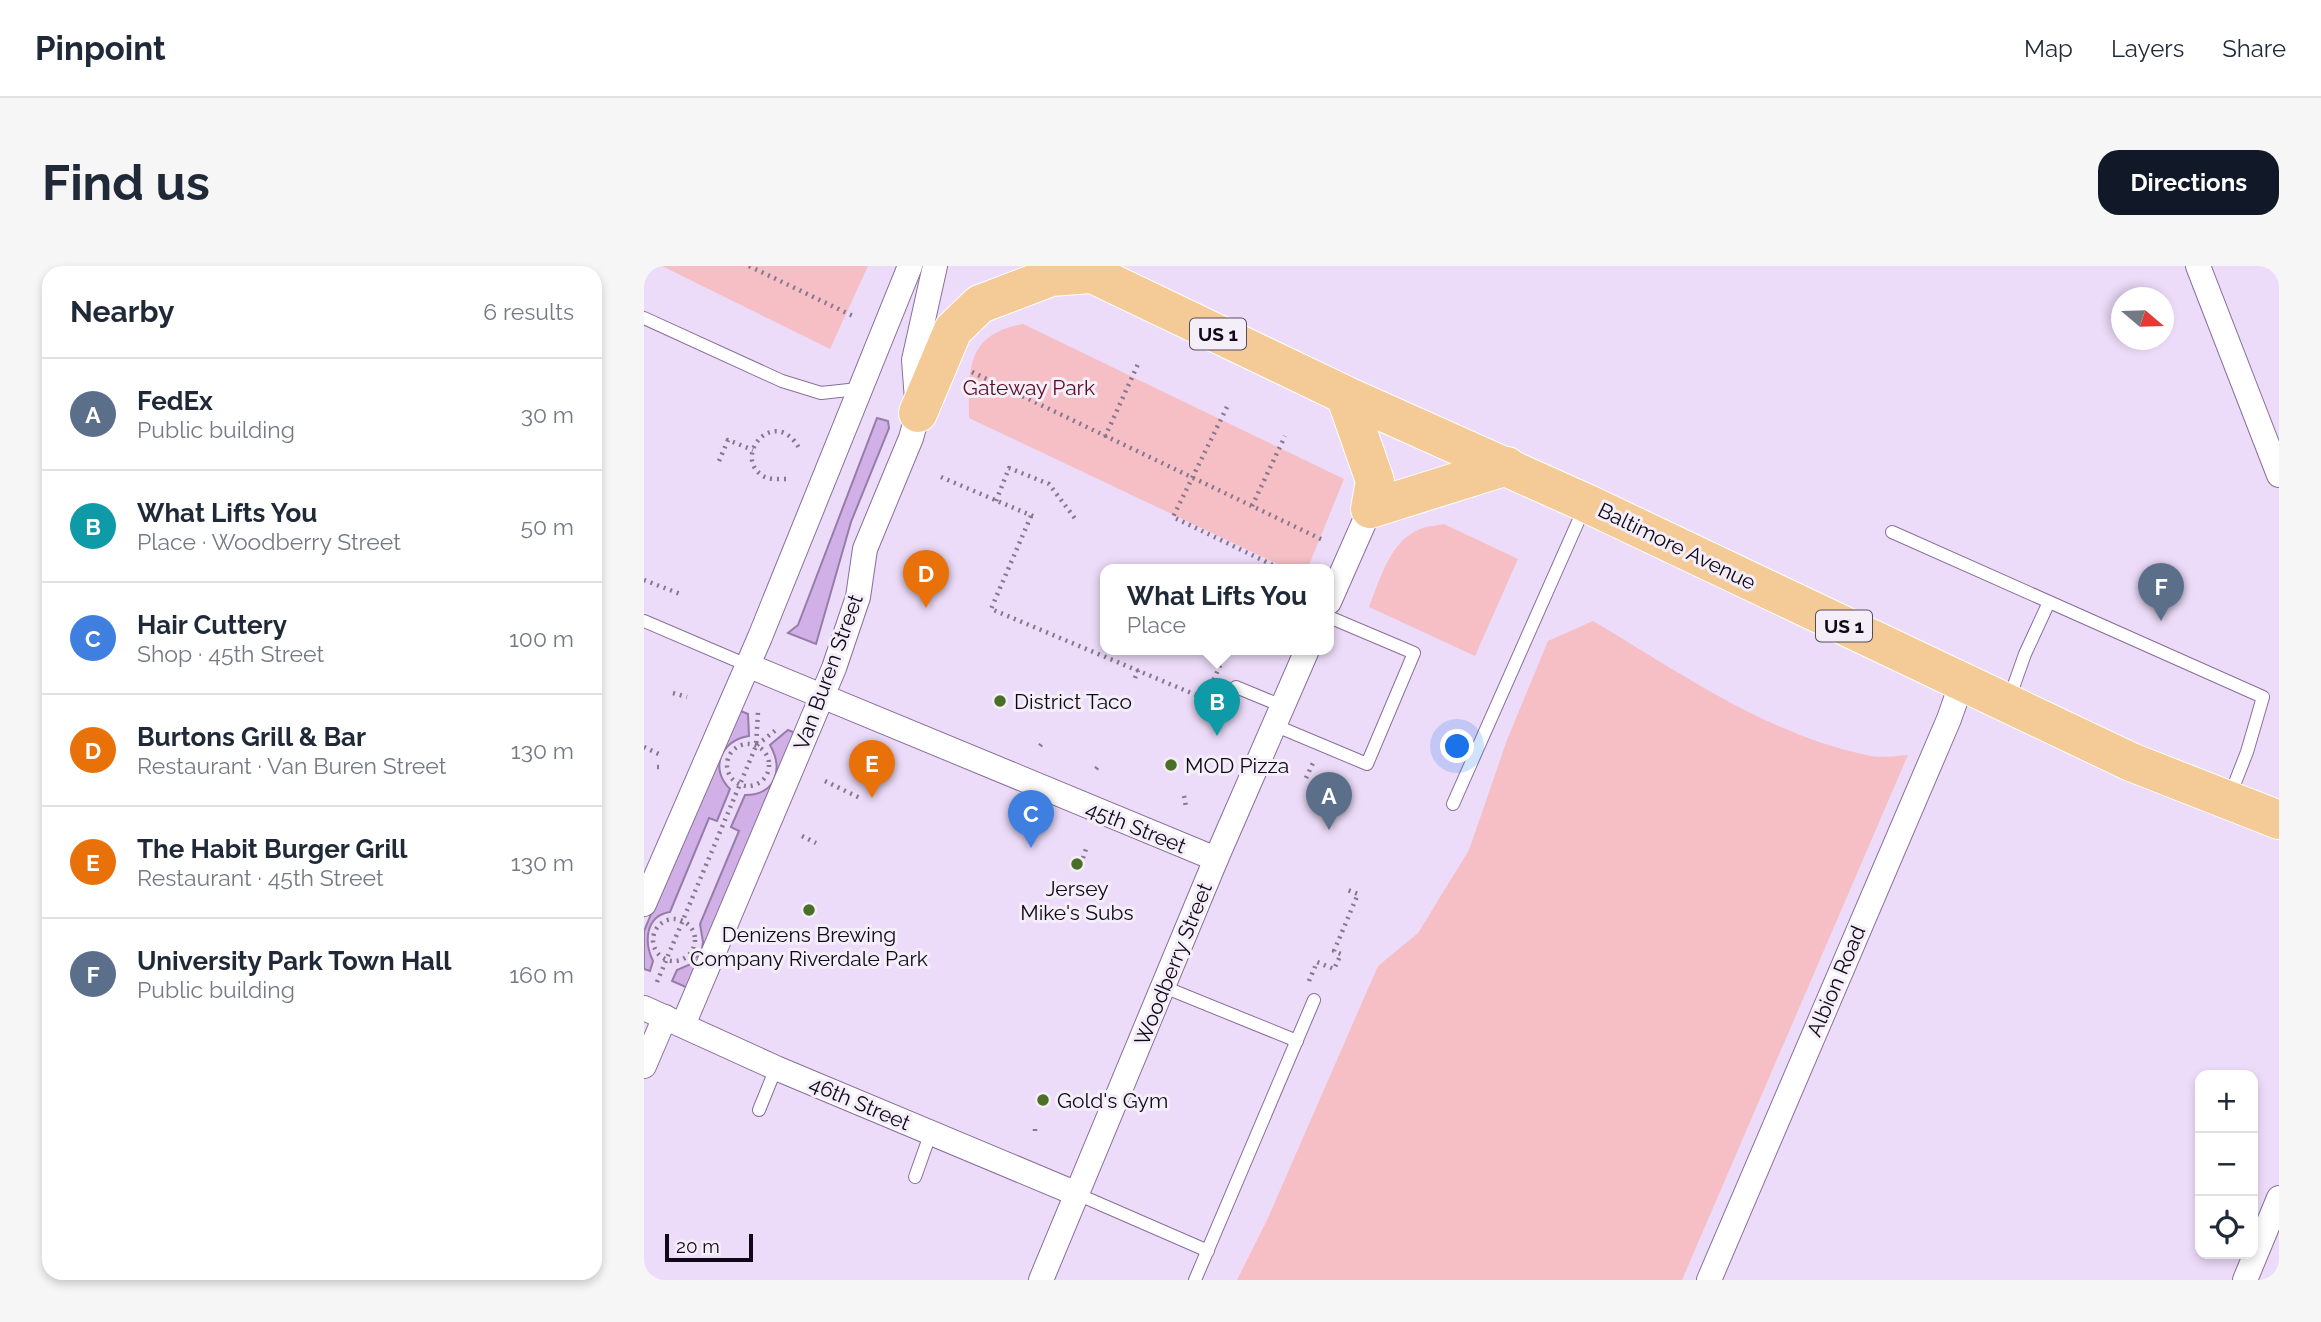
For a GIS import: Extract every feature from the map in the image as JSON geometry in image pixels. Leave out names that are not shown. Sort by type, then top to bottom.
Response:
[{"type":"main road","points":[[918,413],[953,330],[975,308],[1051,277],[1084,270]]},
{"type":"main road","name":"Baltimore Avenue","points":[[1084,270],[1345,395],[1587,503],[2132,762],[2279,820]]},
{"type":"main road","points":[[1345,395],[1375,481],[1370,509],[1507,466]]},
{"type":"street","points":[[644,904],[747,665],[910,266]]},
{"type":"street","name":"Van Buren Street","points":[[644,1066],[664,1017],[823,698],[858,597],[865,549],[911,438],[918,413],[914,360],[935,266]]},
{"type":"street","points":[[2199,266],[2279,475]]},
{"type":"street","points":[[1334,591],[1370,509]]},
{"type":"street","name":"Woodberry Street","points":[[1041,1280],[1216,859],[1305,655]]},
{"type":"street","name":"45th Street","points":[[747,665],[1216,859]]},
{"type":"street","name":"Albion Road","points":[[1709,1280],[1949,719],[1962,682]]},
{"type":"street","name":"46th Street","points":[[664,1017],[776,1068],[1077,1194]]},
{"type":"street","points":[[2245,1280],[2279,1198]]},
{"type":"lane","points":[[644,318],[782,381],[821,393],[858,389]]},
{"type":"lane","points":[[1453,804],[1587,503]]},
{"type":"lane","points":[[1892,532],[2263,697],[2247,752],[2227,801]]},
{"type":"lane","points":[[2007,704],[2025,654],[2049,602]]},
{"type":"lane","points":[[1236,687],[1278,716],[1367,764],[1414,653],[1334,619]]},
{"type":"lane","points":[[644,621],[747,665]]},
{"type":"lane","points":[[1164,987],[1297,1041]]},
{"type":"lane","points":[[1195,1280],[1314,1000]]},
{"type":"lane","points":[[759,1110],[776,1068]]},
{"type":"lane","points":[[915,1177],[931,1132]]},
{"type":"lane","points":[[1077,1194],[1208,1251]]},
{"type":"path","points":[[750,266],[853,316]]},
{"type":"path","points":[[1105,437],[1139,364]]},
{"type":"path","points":[[966,369],[1325,541]]},
{"type":"path","points":[[1227,407],[1173,517],[1271,564]]},
{"type":"path","points":[[786,479],[772,479],[758,471],[752,458],[753,450],[761,436],[775,431],[790,435],[799,447]]},
{"type":"path","points":[[1251,506],[1284,436]]},
{"type":"path","points":[[719,461],[728,440],[753,450]]},
{"type":"path","points":[[996,501],[1009,468],[1049,484],[1077,522]]},
{"type":"path","points":[[940,477],[1033,517],[991,609],[1100,654]]},
{"type":"path","points":[[644,580],[683,595]]},
{"type":"path","points":[[1102,655],[1237,713]]},
{"type":"path","points":[[1205,699],[1222,661],[1206,655]]},
{"type":"path","points":[[1135,678],[1138,670]]},
{"type":"path","points":[[673,693],[687,697]]},
{"type":"path","points":[[657,982],[756,746],[758,705]]},
{"type":"path","points":[[756,746],[782,725]]},
{"type":"path","points":[[743,744],[756,746],[767,756],[768,770],[765,777],[754,786],[739,785],[727,770],[729,757],[732,751],[743,744]]},
{"type":"path","points":[[644,747],[663,755]]},
{"type":"path","points":[[1097,769],[1100,764]]},
{"type":"path","points":[[825,781],[862,799]]},
{"type":"path","points":[[1184,796],[1186,807]]},
{"type":"path","points":[[802,836],[816,843]]},
{"type":"path","points":[[1083,858],[1086,849]]},
{"type":"path","points":[[1334,969],[1341,954],[1334,951],[1358,894],[1345,889]]},
{"type":"path","points":[[677,919],[693,931],[695,937],[692,951],[681,961],[666,960],[656,952],[653,939],[663,922],[677,919]]},
{"type":"green space","points":[[662,266],[868,266],[830,349]]},
{"type":"green space","name":"Gateway Park","points":[[1023,324],[1344,479],[1309,564],[1277,564],[969,418],[969,384],[974,357],[990,336]]},
{"type":"green space","points":[[1444,524],[1518,559],[1475,656],[1369,607],[1387,563],[1400,544],[1421,529]]},
{"type":"green space","points":[[1593,621],[1727,700],[1797,734],[1833,747],[1871,756],[1908,755],[1682,1280],[1237,1280],[1267,1220],[1378,966],[1418,933],[1469,850],[1507,740],[1548,641]]},
{"type":"shaded area","points":[[877,418],[888,421],[889,428],[851,522],[816,644],[788,633],[798,625]]},
{"type":"shaded area","points":[[736,709],[748,714],[749,736],[731,743],[721,756],[720,773],[730,789],[717,821],[709,818],[670,912],[662,914],[651,924],[648,946],[653,961],[650,971],[644,969],[644,931]]},
{"type":"shaded area","points":[[788,730],[800,735],[688,988],[672,981],[677,970],[691,964],[702,949],[700,924],[739,831],[731,827],[745,795],[764,791],[770,786],[776,772],[776,763],[770,745]]},
{"type":"place","name":"Burtons Grill & Bar","points":[[926,608]]},
{"type":"place","name":"University Park Town Hall","points":[[2161,621]]},
{"type":"place","name":"District Taco","points":[[1000,701]]},
{"type":"place","name":"What Lifts You","points":[[1217,736]]},
{"type":"place","name":"MOD Pizza","points":[[1171,765]]},
{"type":"place","name":"The Habit Burger Grill","points":[[872,798]]},
{"type":"place","name":"FedEx","points":[[1329,830]]},
{"type":"place","name":"Hair Cuttery","points":[[1031,848]]},
{"type":"place","name":"Jersey Mike's Subs","points":[[1077,864]]},
{"type":"place","name":"Denizens Brewing Company Riverdale Park","points":[[809,910]]},
{"type":"place","name":"Gold's Gym","points":[[1043,1100]]}]
